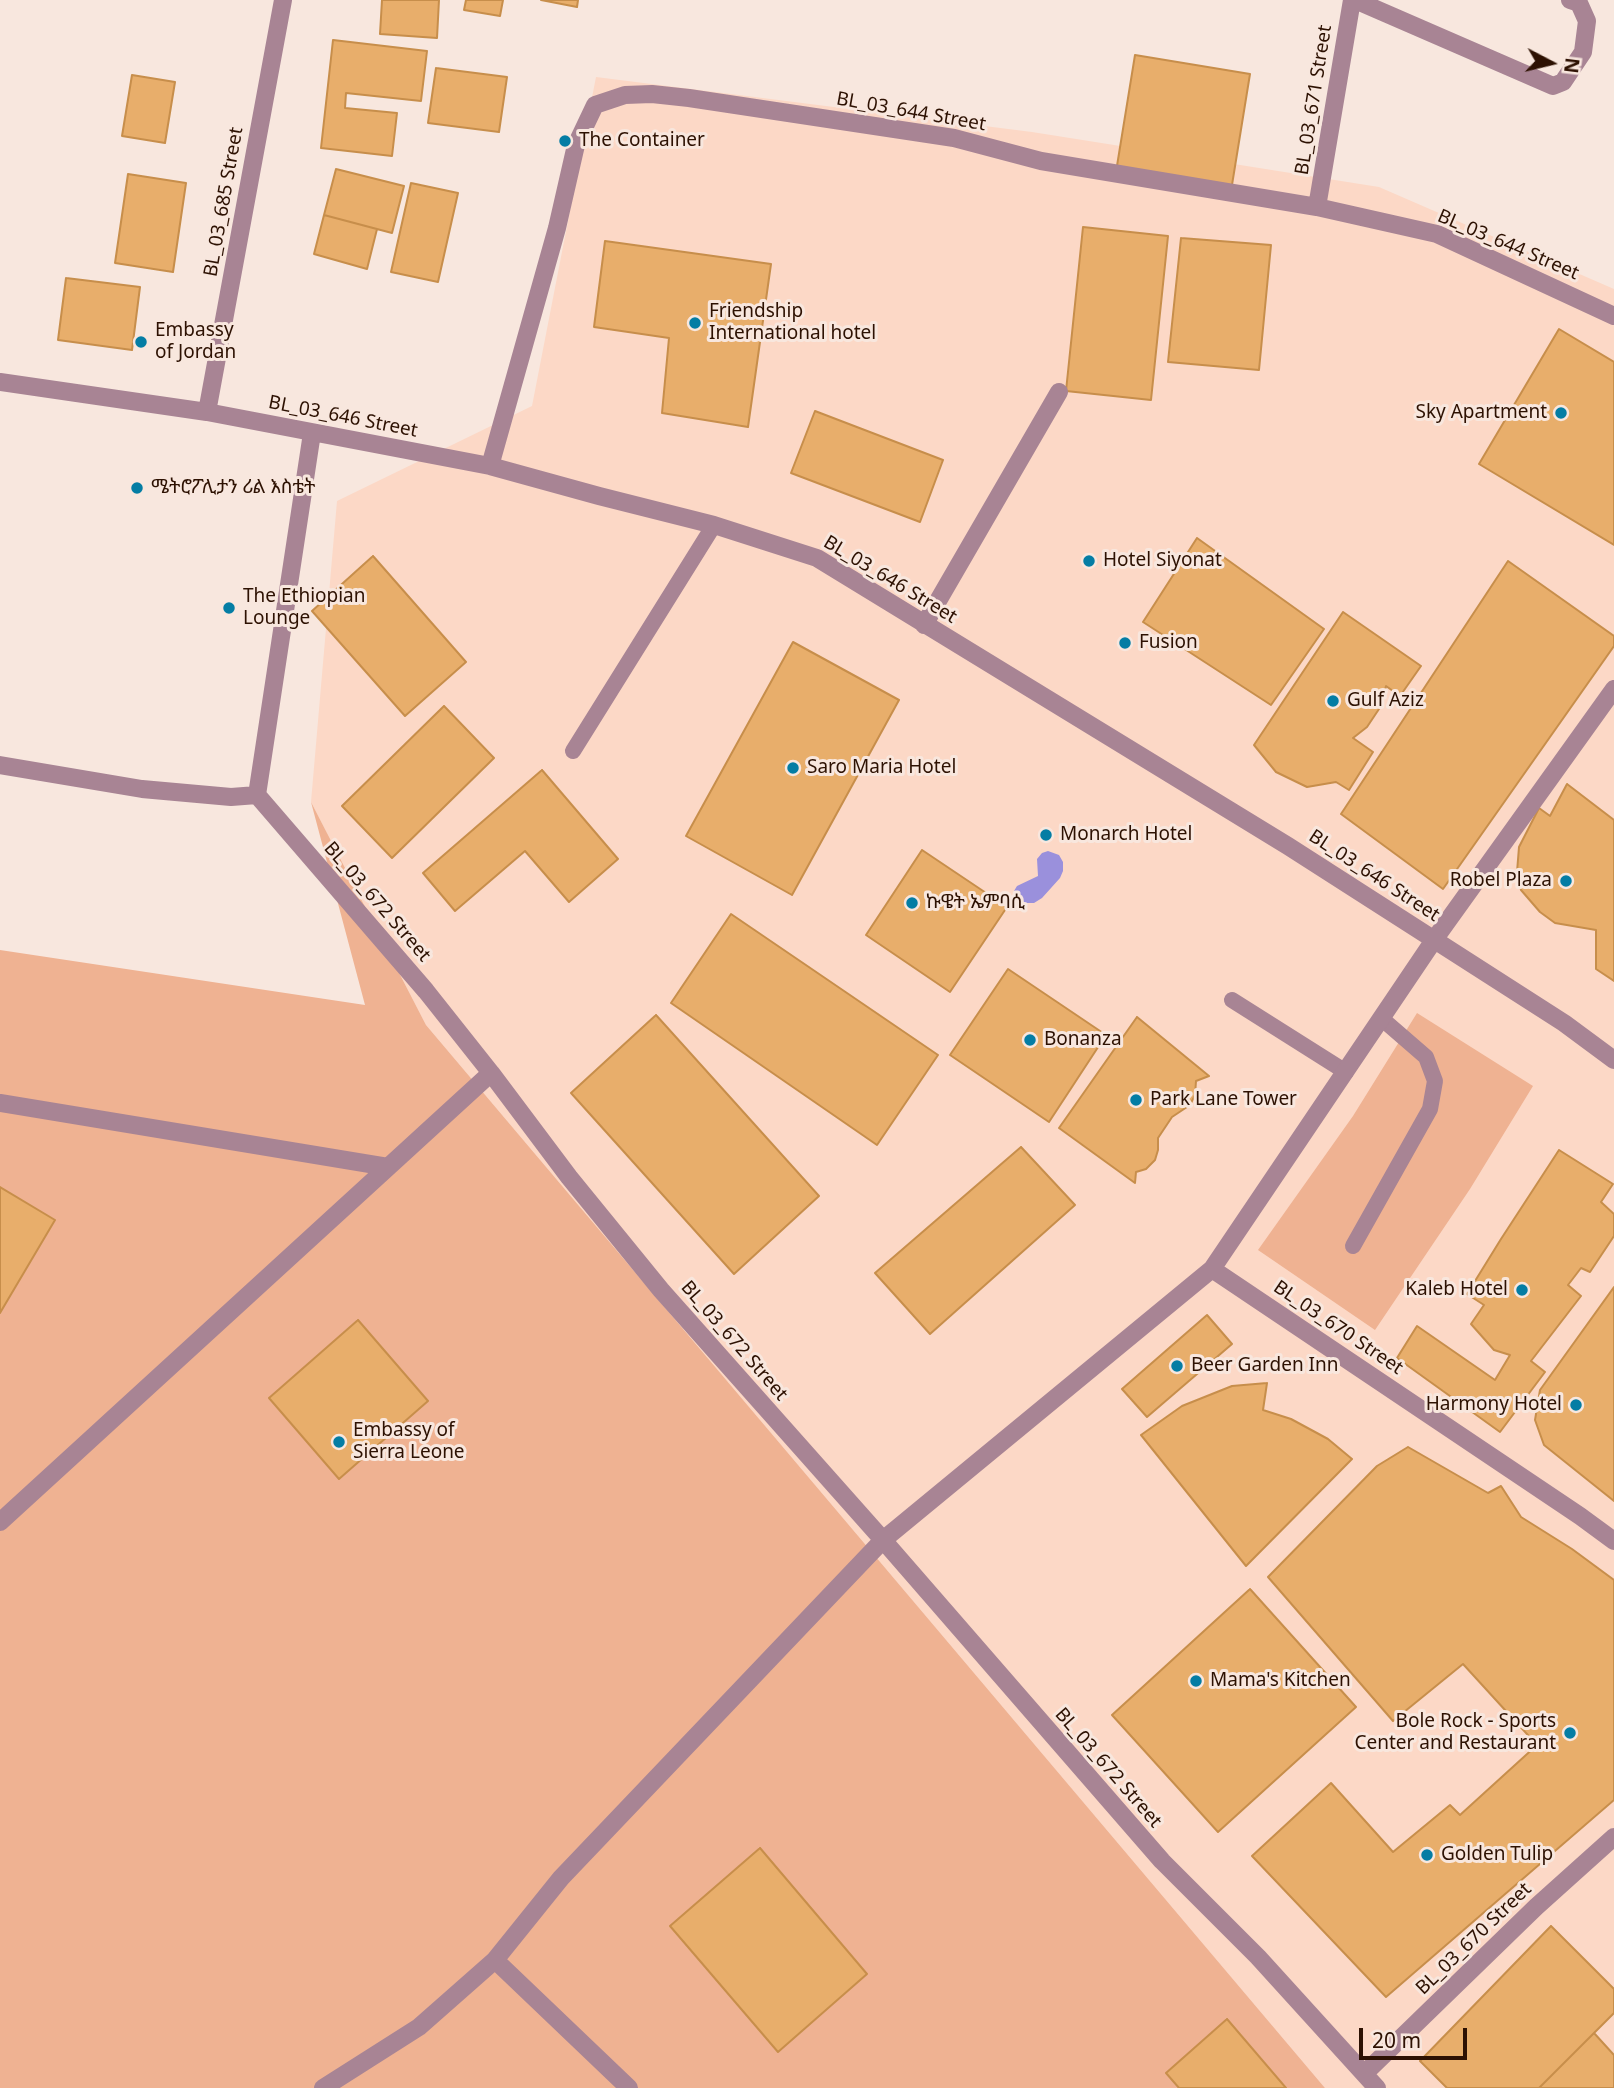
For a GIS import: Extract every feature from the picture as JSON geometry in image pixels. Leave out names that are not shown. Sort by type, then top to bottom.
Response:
[{"type":"street","name":"BL_03_685 Street","points":[[207,412],[283,0]]},
{"type":"street","points":[[1353,0],[1553,86],[1563,82],[1583,52],[1587,21],[1579,3],[1570,0]]},
{"type":"street","name":"BL_03_671 Street","points":[[1317,207],[1353,0]]},
{"type":"street","name":"BL_03_644 Street","points":[[490,466],[557,228],[576,145],[594,105],[625,95],[652,94],[689,98],[954,138],[1041,161],[1317,207],[1437,234],[1614,316]]},
{"type":"street","name":"BL_03_646 Street","points":[[0,382],[207,412],[490,466],[714,525],[817,558],[1265,832],[1564,1023],[1614,1060]]},
{"type":"street","points":[[924,625],[1059,392]]},
{"type":"street","points":[[0,765],[164,791],[231,797],[257,795],[312,433]]},
{"type":"street","points":[[323,2088],[419,2027],[495,1960],[561,1878],[883,1540],[1212,1269],[1434,940],[1614,689]]},
{"type":"street","name":"BL_03_672 Street","points":[[257,795],[426,991],[569,1177],[661,1290],[1162,1861],[1258,1957],[1377,2088]]},
{"type":"street","points":[[0,1522],[491,1073]]},
{"type":"street","points":[[0,1103],[388,1167]]},
{"type":"street","name":"BL_03_670 Street","points":[[1212,1269],[1614,1541]]},
{"type":"street","name":"BL_03_670 Street","points":[[1365,2073],[1536,1907],[1614,1837]]},
{"type":"street","points":[[495,1960],[629,2088]]},
{"type":"lane","points":[[573,751],[714,525]]},
{"type":"lane","points":[[1232,1000],[1346,1072]]},
{"type":"lane","points":[[1353,1245],[1430,1109],[1435,1081],[1426,1057],[1381,1018]]},
{"type":"shaded area","points":[[596,77],[1032,132],[1379,187],[1614,289],[1614,2088],[1325,2088],[426,1025],[311,802],[337,501],[532,406]]},
{"type":"shaded area","points":[[311,802],[426,1025],[1325,2088],[0,2088],[0,950],[365,1005]]},
{"type":"shaded area","points":[[1048,851],[1059,855],[1063,862],[1060,878],[1034,903],[1019,903],[1013,899],[1014,891],[1017,886],[1038,876],[1037,859]]},
{"type":"shaded area","points":[[1417,1013],[1533,1086],[1470,1189],[1375,1330],[1258,1250],[1353,1116]]},
{"type":"building","points":[[382,0],[439,0],[437,38],[380,34]]},
{"type":"building","points":[[466,0],[503,0],[500,16],[464,10]]},
{"type":"building","points":[[541,0],[578,0],[577,7]]},
{"type":"building","points":[[333,40],[427,51],[421,101],[346,93],[345,108],[397,113],[392,156],[321,148]]},
{"type":"building","points":[[1135,55],[1250,74],[1231,191],[1116,172]]},
{"type":"building","points":[[436,68],[507,77],[499,132],[428,123]]},
{"type":"building","points":[[132,75],[175,82],[165,143],[122,136]]},
{"type":"building","points":[[336,169],[404,186],[392,233],[324,215]]},
{"type":"building","points":[[128,174],[186,183],[173,272],[115,263]]},
{"type":"building","points":[[411,183],[458,193],[438,282],[391,272]]},
{"type":"building","points":[[324,215],[377,229],[367,269],[314,254]]},
{"type":"building","points":[[1083,227],[1168,236],[1151,400],[1066,391]]},
{"type":"building","points":[[1181,238],[1271,245],[1259,370],[1168,362]]},
{"type":"building","points":[[605,241],[771,264],[748,427],[662,413],[669,338],[594,327]]},
{"type":"building","points":[[66,278],[140,287],[132,350],[58,340]]},
{"type":"building","name":"Sky Apartment","points":[[1559,329],[1614,362],[1614,545],[1479,464]]},
{"type":"building","points":[[815,411],[943,460],[920,522],[791,473]]},
{"type":"building","points":[[1197,538],[1324,629],[1271,705],[1143,622]]},
{"type":"building","points":[[373,556],[466,662],[405,716],[312,611]]},
{"type":"building","points":[[1508,561],[1614,636],[1614,646],[1443,889],[1341,814]]},
{"type":"building","name":"Gulf Aziz","points":[[1343,612],[1421,666],[1400,696],[1386,686],[1381,706],[1367,727],[1353,738],[1373,752],[1349,790],[1336,782],[1307,787],[1276,772],[1254,745]]},
{"type":"building","name":"Saro Maria Hotel","points":[[793,642],[899,700],[792,895],[686,836]]},
{"type":"building","points":[[444,706],[494,758],[392,858],[342,806]]},
{"type":"building","points":[[542,770],[618,859],[569,902],[525,851],[455,911],[423,873]]},
{"type":"building","name":"Robel Plaza","points":[[1567,784],[1614,820],[1614,981],[1596,969],[1596,930],[1555,923],[1540,912],[1521,890],[1517,872],[1519,847],[1539,808],[1550,816]]},
{"type":"building","points":[[922,850],[1007,907],[950,992],[866,935]]},
{"type":"building","points":[[731,914],[938,1055],[877,1145],[671,1003]]},
{"type":"building","points":[[1008,969],[1106,1035],[1049,1122],[950,1055]]},
{"type":"building","points":[[656,1015],[819,1196],[734,1274],[571,1093]]},
{"type":"building","name":"Park Lane Tower","points":[[1137,1017],[1209,1076],[1196,1081],[1195,1095],[1190,1105],[1172,1117],[1158,1138],[1155,1160],[1146,1169],[1136,1172],[1135,1183],[1059,1128]]},
{"type":"building","points":[[1021,1147],[1075,1205],[930,1334],[875,1273]]},
{"type":"building","name":"Kaleb Hotel","points":[[1559,1150],[1613,1184],[1601,1202],[1614,1214],[1614,1236],[1590,1272],[1581,1268],[1568,1285],[1581,1296],[1531,1361],[1545,1372],[1500,1432],[1397,1358],[1417,1326],[1495,1380],[1510,1355],[1494,1350],[1471,1324],[1484,1305],[1467,1294]]},
{"type":"building","points":[[0,1187],[55,1220],[0,1313]]},
{"type":"building","name":"Harmony Hotel","points":[[1614,1287],[1614,1501],[1544,1445],[1535,1420],[1540,1390]]},
{"type":"building","name":"Beer Garden Inn","points":[[1207,1315],[1232,1344],[1147,1417],[1122,1389]]},
{"type":"building","points":[[358,1320],[428,1401],[339,1479],[269,1398]]},
{"type":"building","name":"Beer Garden Inn","points":[[1267,1383],[1263,1410],[1291,1419],[1328,1439],[1352,1459],[1246,1566],[1141,1435],[1182,1406],[1232,1386]]},
{"type":"building","name":"Bole Rock - Sports Center and Restaurant","points":[[1408,1447],[1488,1493],[1501,1486],[1521,1517],[1572,1549],[1614,1580],[1614,1800],[1386,1997],[1252,1856],[1331,1783],[1393,1852],[1450,1805],[1460,1815],[1537,1745],[1463,1664],[1393,1721],[1268,1577],[1377,1466]]},
{"type":"building","points":[[1250,1589],[1356,1707],[1218,1832],[1112,1715]]},
{"type":"building","points":[[760,1848],[867,1974],[778,2052],[670,1926]]},
{"type":"building","points":[[1551,1926],[1614,1989],[1614,2013],[1539,2088],[1447,2088],[1420,2061]]},
{"type":"building","points":[[1227,2019],[1286,2088],[1179,2088],[1166,2073]]},
{"type":"building","points":[[1594,2033],[1614,2055],[1614,2088],[1539,2088]]},
{"type":"place","name":"The Container","points":[[565,141]]},
{"type":"place","name":"Friendship International hotel","points":[[695,323]]},
{"type":"place","name":"Embassy of Jordan","points":[[141,342]]},
{"type":"place","name":"Sky Apartment","points":[[1561,413]]},
{"type":"place","name":"ሜትሮፖሊታን ሪል እስቴት","points":[[137,488]]},
{"type":"place","name":"Hotel Siyonat","points":[[1089,561]]},
{"type":"place","name":"The Ethiopian Lounge","points":[[229,608]]},
{"type":"place","name":"Fusion","points":[[1125,643]]},
{"type":"place","name":"Gulf Aziz","points":[[1333,701]]},
{"type":"place","name":"Saro Maria Hotel","points":[[793,768]]},
{"type":"place","name":"Monarch Hotel","points":[[1046,835]]},
{"type":"place","name":"Robel Plaza","points":[[1566,881]]},
{"type":"place","name":"ኩዌት ኤምባሲ","points":[[912,903]]},
{"type":"place","name":"Bonanza","points":[[1030,1040]]},
{"type":"place","name":"Park Lane Tower","points":[[1136,1100]]},
{"type":"place","name":"Kaleb Hotel","points":[[1522,1290]]},
{"type":"place","name":"Beer Garden Inn","points":[[1177,1366]]},
{"type":"place","name":"Harmony Hotel","points":[[1576,1405]]},
{"type":"place","name":"Embassy of Sierra Leone","points":[[339,1442]]},
{"type":"place","name":"Mama's Kitchen","points":[[1196,1681]]},
{"type":"place","name":"Bole Rock - Sports Center and Restaurant","points":[[1570,1733]]},
{"type":"place","name":"Golden Tulip","points":[[1427,1855]]}]
